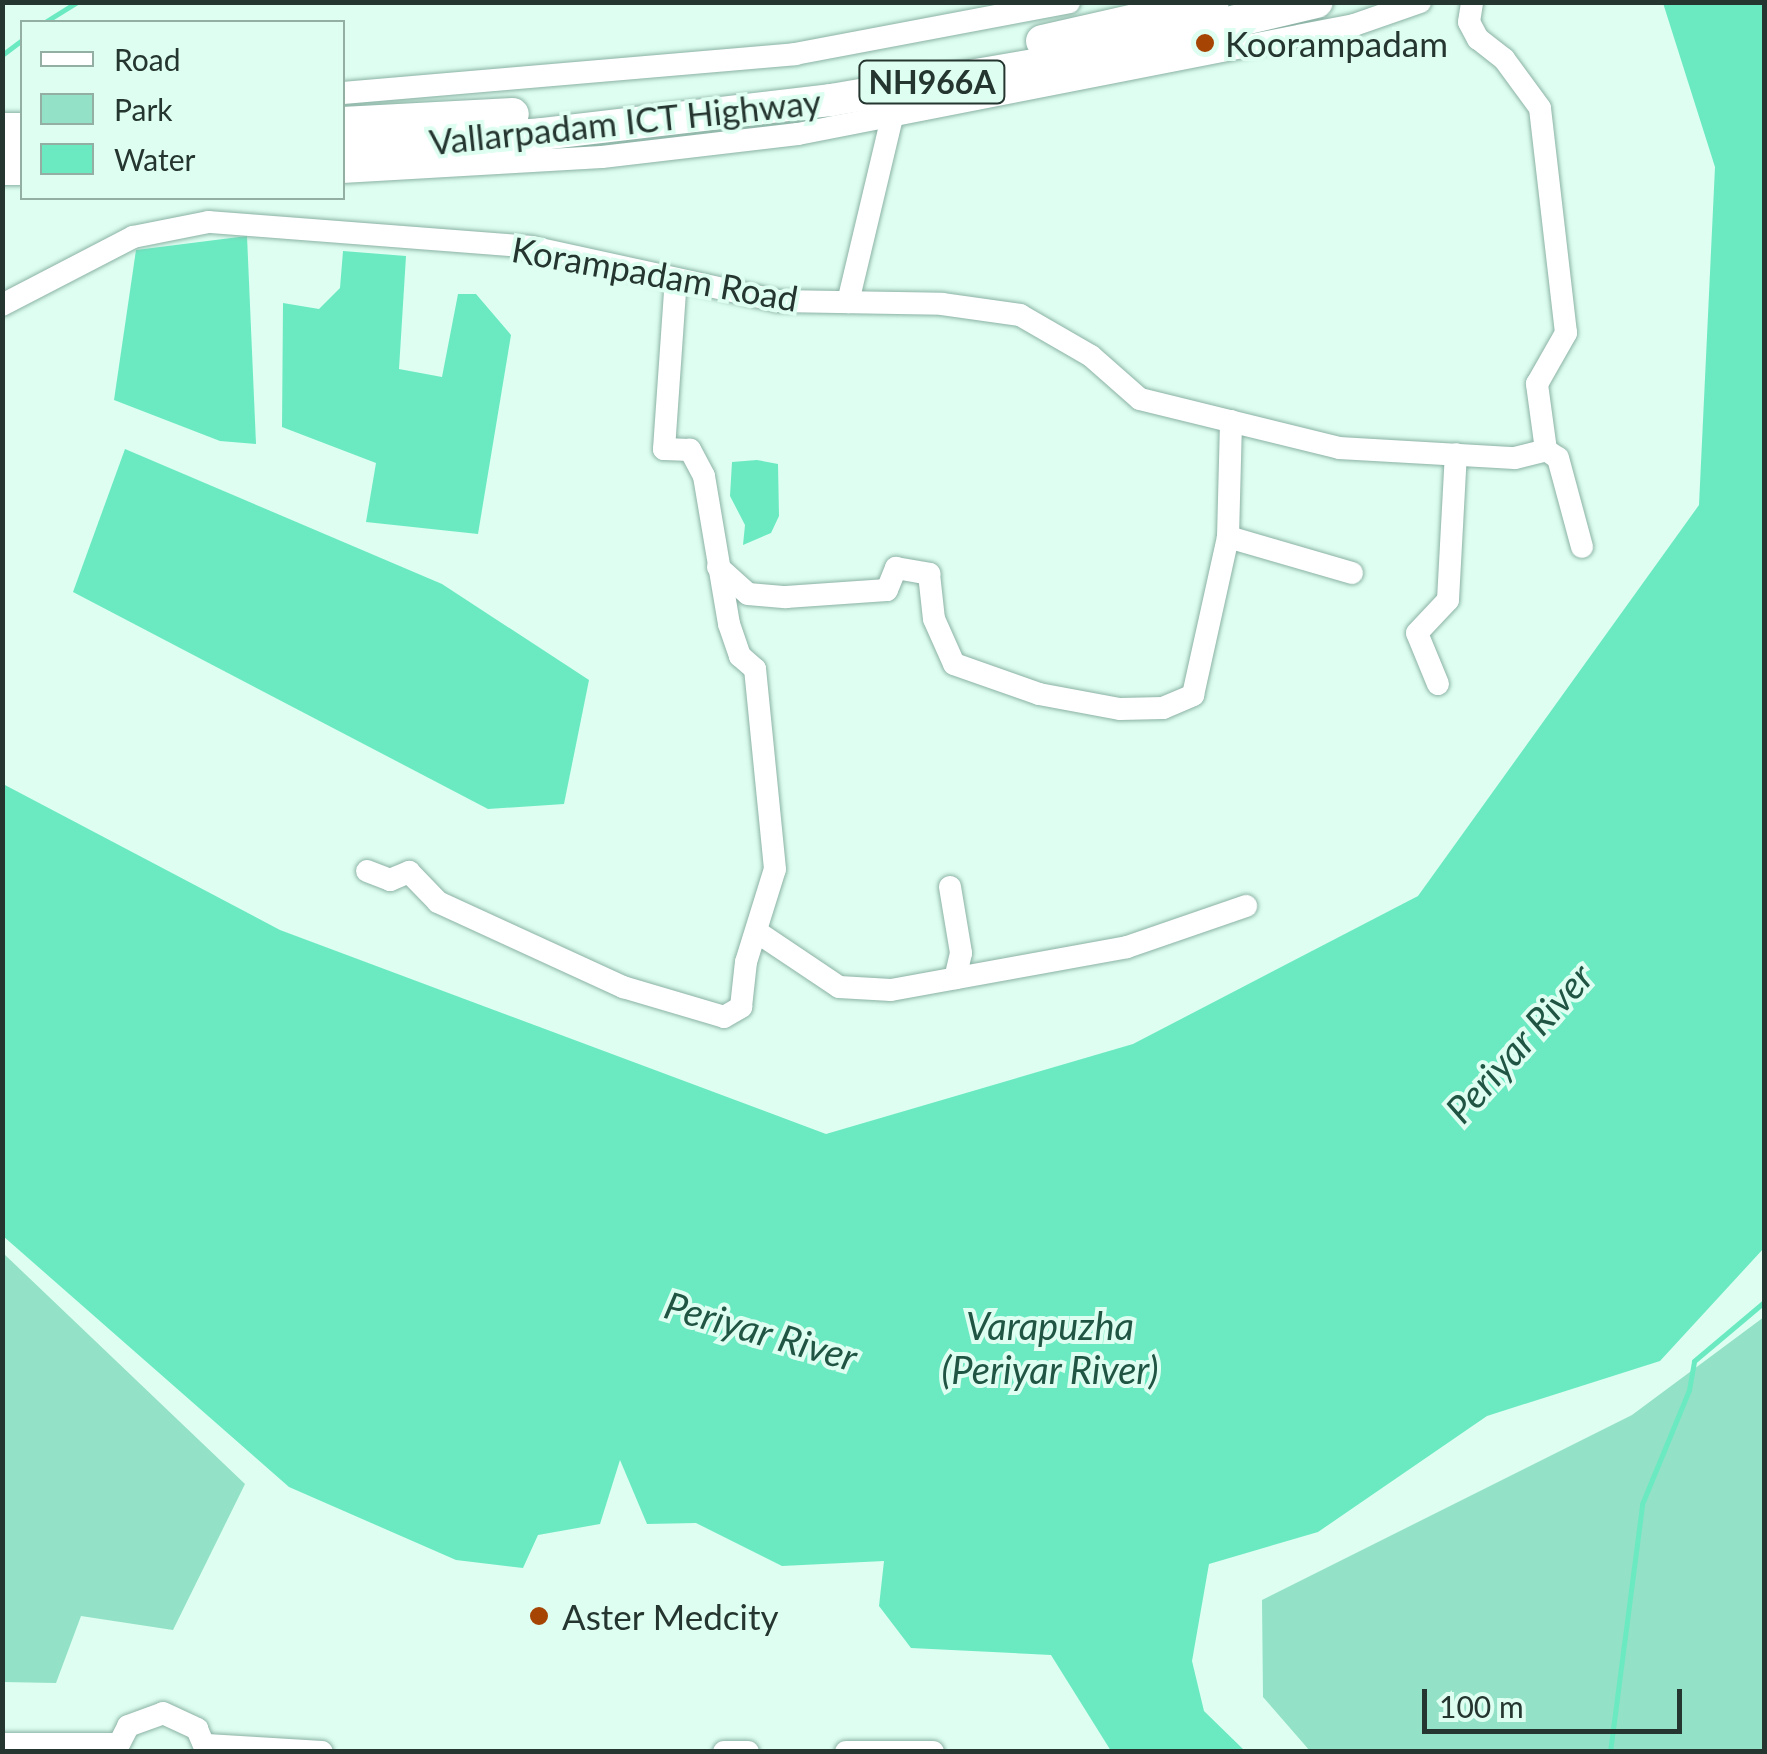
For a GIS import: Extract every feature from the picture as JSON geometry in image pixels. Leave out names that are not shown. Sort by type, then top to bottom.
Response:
[{"type":"highway","name":"Vallarpadam ICT Highway","points":[[345,122],[539,124],[818,80],[1123,13],[1213,2]]},
{"type":"highway","name":"Vallarpadam ICT Highway","points":[[345,147],[539,124],[831,100],[1095,66],[1317,2]]},
{"type":"street","points":[[345,93],[795,54],[1069,2]]},
{"type":"street","points":[[345,172],[602,157],[892,117],[1095,66],[1354,25],[1420,2]]},
{"type":"street","points":[[1471,12],[1540,108],[1566,333],[1537,384],[1546,450],[1558,458],[1582,546]]},
{"type":"street","points":[[848,302],[892,117]]},
{"type":"street","name":"Korampadam Road","points":[[2,304],[133,237],[208,222],[531,248],[778,300],[942,304],[1020,316],[1090,356],[1140,399],[1339,448],[1515,458],[1546,450]]},
{"type":"street","points":[[367,871],[390,880],[409,872],[438,902],[623,987],[724,1018],[741,1007],[746,962],[760,934],[775,869],[755,669],[734,640],[704,476],[690,450],[664,449],[676,278]]},
{"type":"street","points":[[718,567],[748,594],[786,598],[887,590],[896,568],[929,574],[934,619],[954,664],[1039,694],[1120,710],[1163,708],[1193,695],[1228,537],[1231,421]]},
{"type":"street","points":[[1438,684],[1417,632],[1448,600],[1456,454]]},
{"type":"street","points":[[1228,537],[1352,573]]},
{"type":"street","points":[[950,887],[961,953],[955,978]]},
{"type":"street","points":[[760,934],[839,987],[891,990],[1127,947],[1246,906]]},
{"type":"street","points":[[2,1744],[116,1748],[128,1726],[163,1713],[181,1718],[218,1749],[322,1752]]},
{"type":"street","points":[[724,1752],[748,1752]]},
{"type":"street","points":[[846,1752],[933,1752]]},
{"type":"green space","points":[[3,1253],[245,1484],[173,1630],[81,1616],[56,1683],[3,1682]]},
{"type":"green space","points":[[1764,1317],[1764,1751],[1310,1751],[1263,1697],[1262,1600],[1632,1415]]},
{"type":"water","name":"Varapuzha (Periyar River)","points":[[1663,3],[1764,3],[1764,1248],[1660,1361],[1487,1416],[1318,1532],[1209,1564],[1192,1661],[1204,1711],[1245,1751],[1111,1751],[1051,1655],[911,1648],[879,1606],[884,1561],[782,1566],[696,1523],[647,1524],[620,1460],[600,1524],[538,1535],[523,1568],[456,1560],[289,1487],[3,1236],[3,784],[280,930],[826,1134],[1133,1044],[1418,896],[1699,505],[1715,167]]},
{"type":"water","points":[[247,236],[256,444],[220,441],[114,400],[136,250]]},
{"type":"water","points":[[343,251],[406,256],[399,369],[442,377],[458,294],[476,294],[511,335],[478,534],[366,522],[376,463],[282,427],[283,303],[319,309],[340,288]]},
{"type":"water","points":[[125,449],[442,584],[589,680],[564,804],[488,809],[73,592]]},
{"type":"water","points":[[757,460],[778,464],[779,516],[771,533],[743,545],[745,525],[730,496],[732,462]]},
{"type":"waterway","points":[[48,20],[77,2]]},
{"type":"waterway","points":[[2,55],[20,42]]},
{"type":"waterway","points":[[1610,1752],[1642,1504],[1689,1390],[1694,1361],[1764,1302]]},
{"type":"place","name":"Koorampadam","points":[[1205,43]]},
{"type":"place","name":"Aster Medcity","points":[[539,1616]]},
{"type":"water label","name":"Periyar River","points":[[1519,1043]]},
{"type":"water label","name":"Periyar River","points":[[761,1331]]}]
